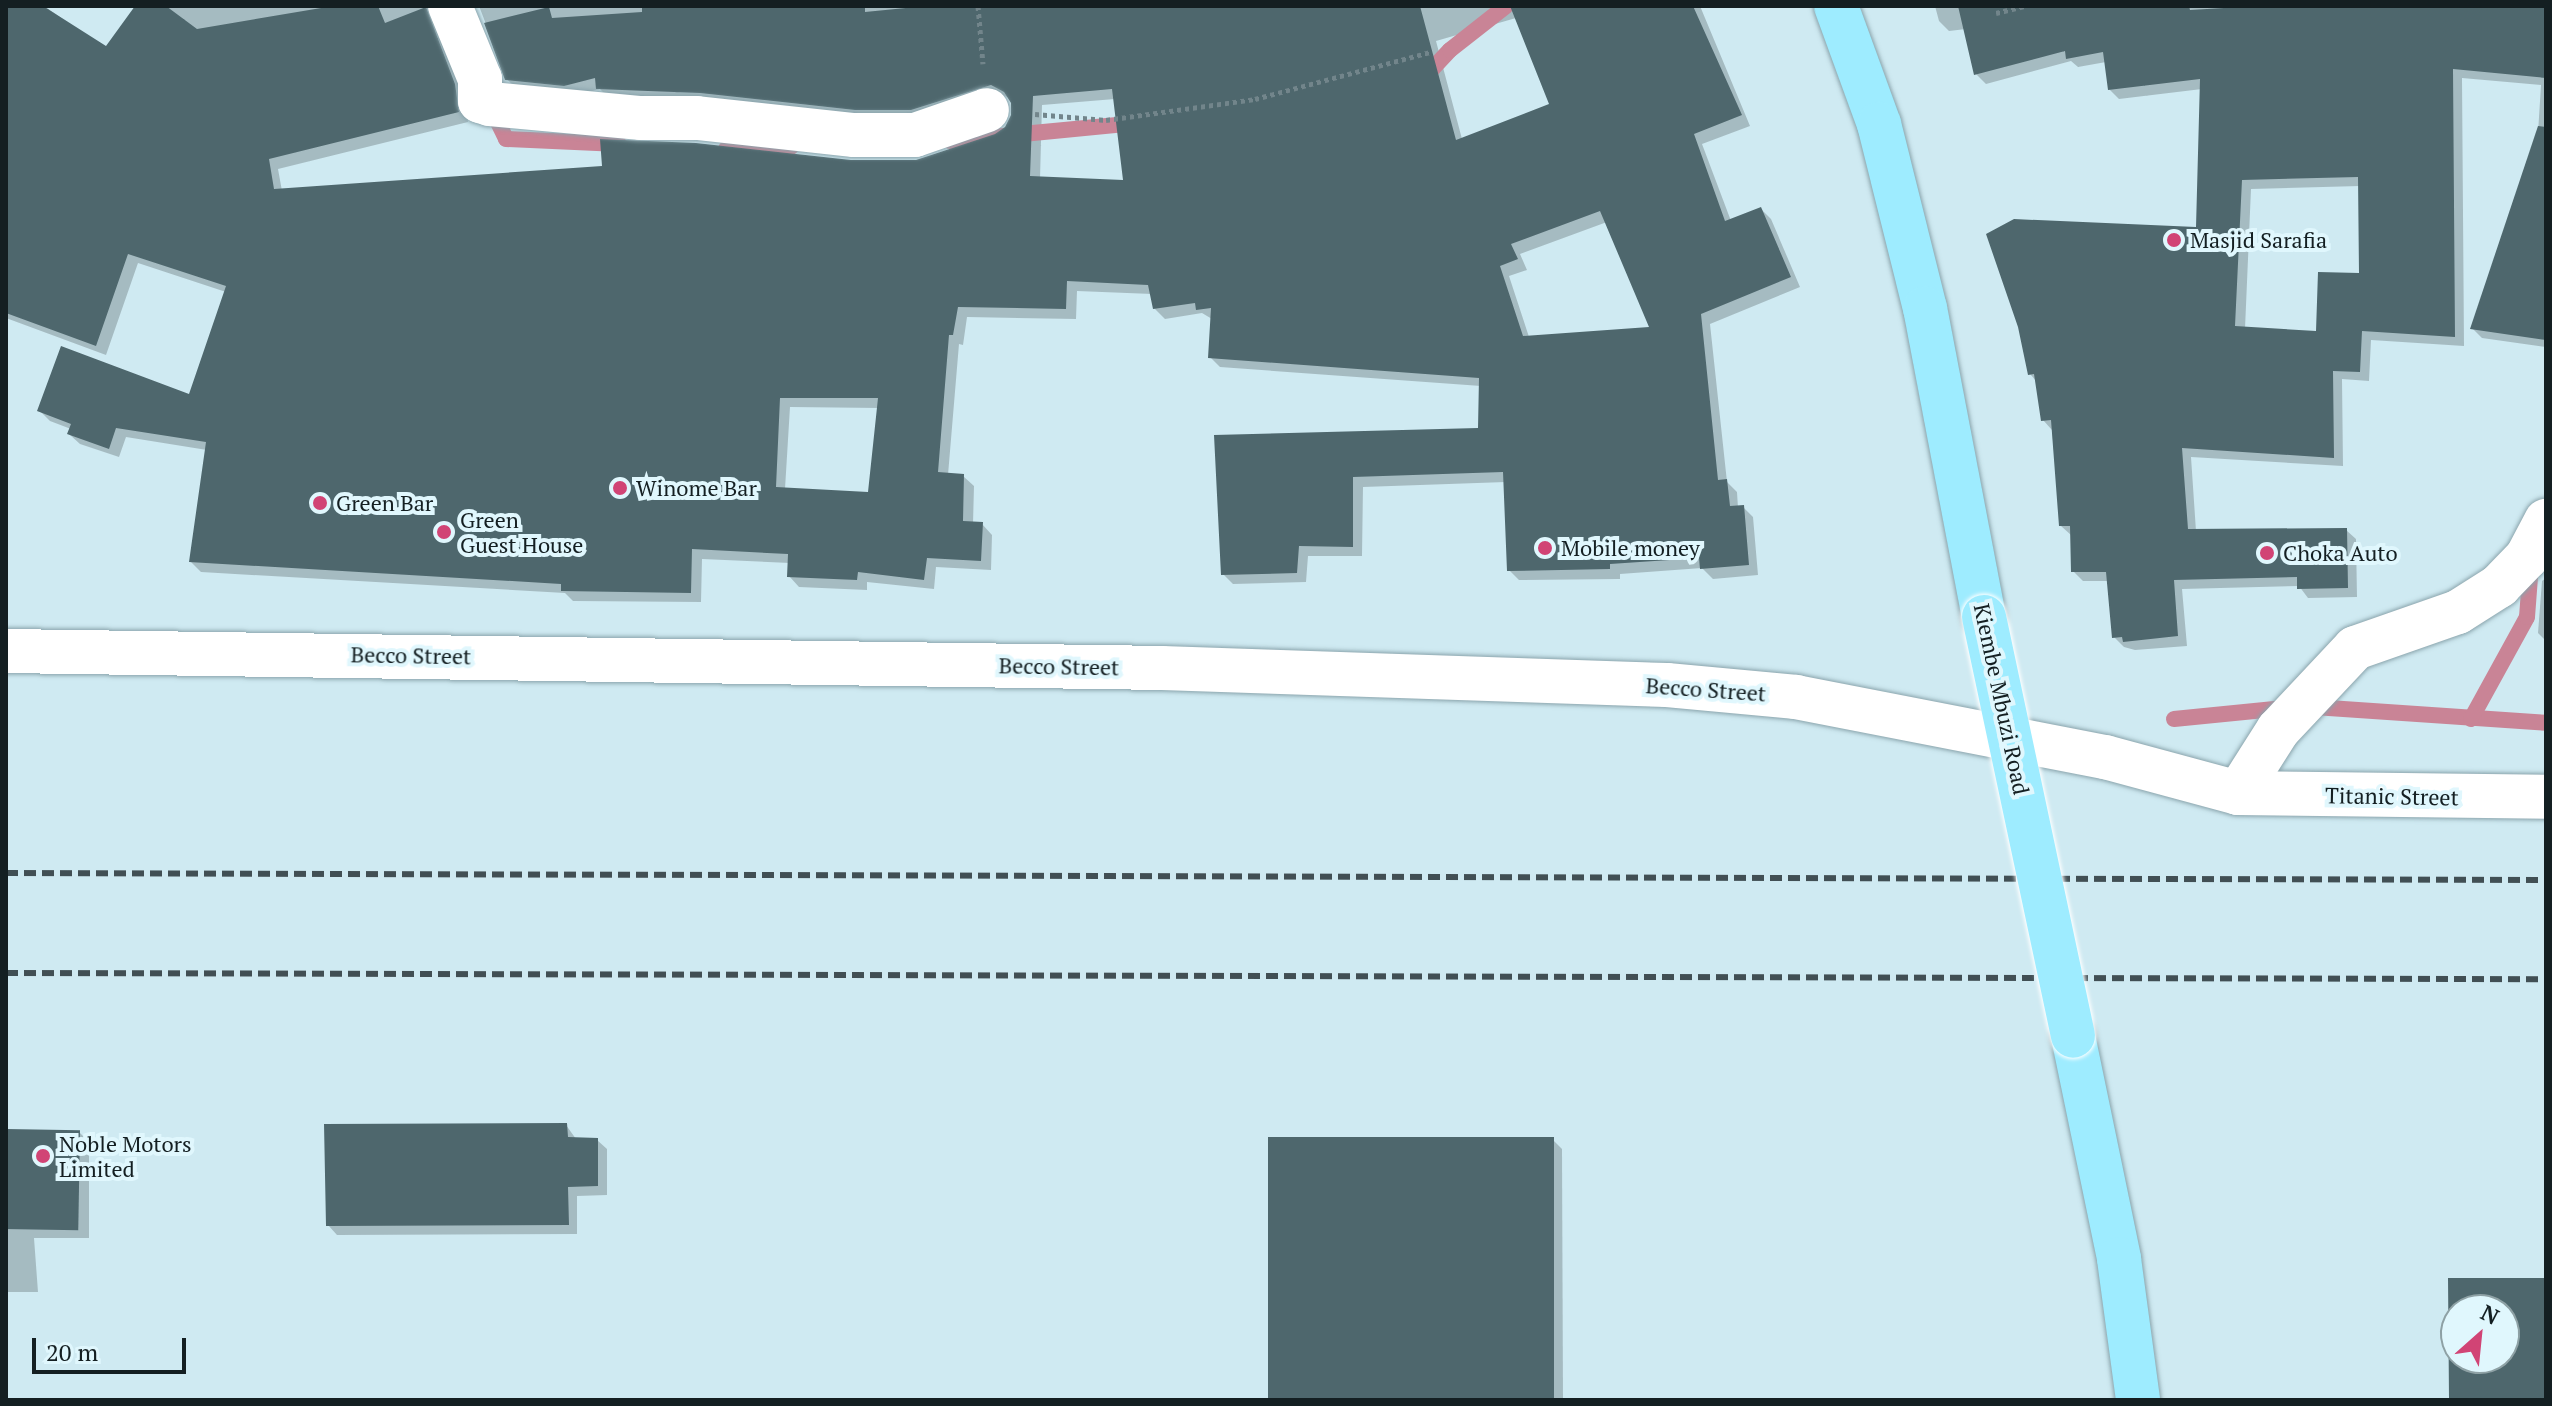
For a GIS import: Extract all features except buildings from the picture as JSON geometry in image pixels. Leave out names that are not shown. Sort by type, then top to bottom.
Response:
[{"type":"main road","name":"Kiembe Mbuzi Road","points":[[1836,6],[1879,124],[1925,308],[1984,617],[2119,1259],[2138,1400]]},
{"type":"street","points":[[450,6],[480,79],[480,101],[490,104],[626,117],[697,118],[854,135],[915,135],[987,110]]},
{"type":"street","points":[[2238,793],[2278,730],[2355,648],[2458,612],[2499,586],[2527,557],[2546,521]]},
{"type":"street","name":"Becco Street","points":[[6,651],[1114,667],[1667,685],[1796,697],[2105,757],[2238,793]]},
{"type":"street","name":"Titanic Street","points":[[2238,793],[2546,797]]},
{"type":"path","points":[[978,6],[987,110],[1106,120],[1255,99],[1430,52]]},
{"type":"path","points":[[1996,13],[2024,6]]},
{"type":"waterway","points":[[1421,81],[1450,50],[1506,6]]},
{"type":"waterway","points":[[492,110],[506,139],[619,144]]},
{"type":"waterway","points":[[950,141],[1138,123]]},
{"type":"waterway","points":[[726,149],[791,147]]},
{"type":"waterway","points":[[2471,719],[2527,617],[2530,577]]},
{"type":"waterway","points":[[2314,707],[2546,723]]},
{"type":"waterway","points":[[2174,719],[2275,709]]},
{"type":"railway","points":[[6,873],[2546,880]]},
{"type":"railway","points":[[6,973],[2546,979]]},
{"type":"place","name":"Masjid Sarafia","points":[[2174,240]]},
{"type":"place","name":"Winome Bar","points":[[620,488]]},
{"type":"place","name":"Green Bar","points":[[320,503]]},
{"type":"place","name":"Green Guest House","points":[[444,532]]},
{"type":"place","name":"Mobile money","points":[[1545,548]]},
{"type":"place","name":"Choka Auto","points":[[2267,553]]},
{"type":"place","name":"Noble Motors Limited","points":[[43,1156]]}]
